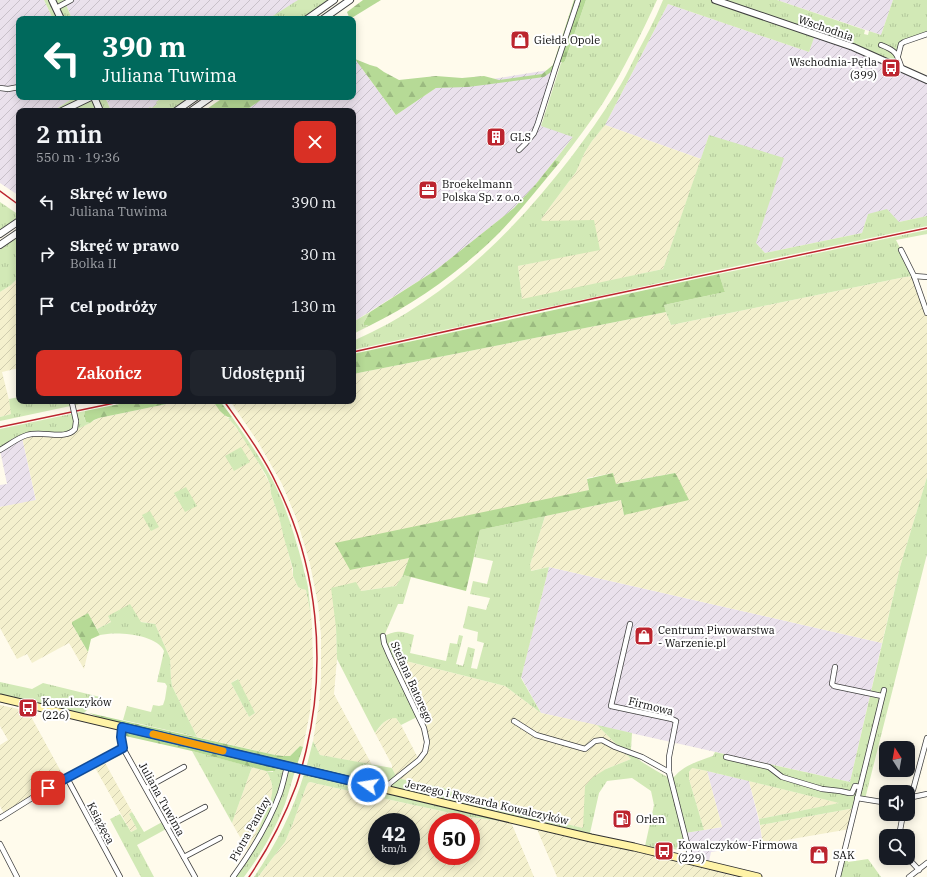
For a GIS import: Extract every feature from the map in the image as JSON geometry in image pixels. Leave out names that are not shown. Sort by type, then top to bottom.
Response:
[{"type":"main road","name":"Jerzego i Ryszarda Kowalczyków","points":[[0,698],[758,877]]},
{"type":"street","points":[[52,0],[60,16]]},
{"type":"street","points":[[56,8],[71,0]]},
{"type":"street","points":[[311,16],[334,0]]},
{"type":"street","points":[[327,16],[350,0]]},
{"type":"street","points":[[519,150],[534,133],[538,123],[578,0]]},
{"type":"street","name":"Wschodnia","points":[[715,0],[862,51],[927,80]]},
{"type":"street","points":[[898,56],[901,44],[927,34]]},
{"type":"street","points":[[881,45],[893,50],[898,56],[902,69]]},
{"type":"street","points":[[0,88],[8,89],[16,87]]},
{"type":"street","points":[[69,108],[86,100]]},
{"type":"street","points":[[180,108],[192,100]]},
{"type":"street","points":[[195,108],[207,100]]},
{"type":"street","points":[[0,234],[16,223]]},
{"type":"street","points":[[0,245],[16,234]]},
{"type":"street","points":[[901,250],[914,276],[927,313]]},
{"type":"street","points":[[914,276],[927,276]]},
{"type":"street","points":[[0,450],[20,438],[33,434],[41,433],[59,435],[67,434],[74,430],[76,427],[76,421],[72,404]]},
{"type":"street","name":"Firmowa","points":[[630,624],[611,706],[676,721],[669,757],[670,772],[689,851],[688,860]]},
{"type":"street","name":"Stefana Batorego","points":[[383,636],[384,643],[390,657],[424,728],[427,742],[425,752],[419,760],[389,784],[387,790]]},
{"type":"street","points":[[835,667],[832,684],[834,686],[882,696]]},
{"type":"street","points":[[838,877],[884,690]]},
{"type":"street","points":[[514,721],[536,735],[585,749],[595,741],[602,740],[615,747],[642,757],[670,772]]},
{"type":"street","name":"Juliana Tuwima","points":[[122,727],[121,737],[123,748],[195,877]]},
{"type":"street","points":[[915,786],[927,738]]},
{"type":"street","points":[[0,818],[48,788],[123,748]]},
{"type":"street","points":[[726,757],[769,767],[782,777],[822,789],[840,790],[852,793],[855,786],[860,787]]},
{"type":"street","points":[[146,788],[184,767]]},
{"type":"street","name":"Piotra Pandzy","points":[[233,877],[258,839],[273,810],[289,767]]},
{"type":"street","name":"Książęca","points":[[67,778],[120,877]]},
{"type":"street","points":[[915,797],[927,794]]},
{"type":"street","points":[[857,798],[879,802]]},
{"type":"street","points":[[167,827],[205,807]]},
{"type":"street","points":[[184,857],[220,838]]},
{"type":"street","points":[[0,844],[17,877]]},
{"type":"street","points":[[909,877],[927,863]]},
{"type":"street","points":[[914,865],[919,870]]},
{"type":"shaded area","points":[[0,0],[44,0],[52,16],[16,16],[16,100],[70,100],[58,108],[16,108],[16,194],[0,183]]},
{"type":"shaded area","points":[[64,0],[304,0],[280,16],[71,16]]},
{"type":"shaded area","points":[[777,0],[893,0],[881,35]]},
{"type":"shaded area","points":[[668,4],[809,52],[815,34],[927,80],[927,216],[899,222],[868,214],[862,233],[765,253],[756,243],[709,135],[701,159],[605,125]]},
{"type":"shaded area","points":[[356,60],[396,115],[436,88],[555,69],[538,123],[573,137],[535,185],[514,208],[436,270],[356,320],[356,108],[249,108],[261,100],[356,100]]},
{"type":"shaded area","points":[[106,100],[159,100],[152,108],[110,108]]},
{"type":"shaded area","points":[[605,125],[701,159],[663,269],[522,300],[518,266],[600,249],[542,221],[541,219],[576,172],[585,152]]},
{"type":"shaded area","points":[[914,276],[927,313],[927,477],[900,567],[882,643],[549,567],[530,571],[530,565],[545,516],[621,500],[624,515],[675,473],[615,484],[613,473],[587,478],[589,490],[350,570],[409,558],[403,575],[396,586],[361,591],[336,627],[337,659],[334,694],[372,765],[320,755],[313,741],[319,704],[321,678],[321,635],[318,604],[310,564],[297,520],[282,484],[258,442],[232,404],[356,404],[356,373],[666,312],[671,325]]},
{"type":"shaded area","points":[[16,280],[16,369],[2,372],[11,408],[11,414],[0,417],[0,292]]},
{"type":"shaded area","points":[[167,404],[216,404],[232,422],[249,446],[270,484],[271,494],[279,517],[293,576],[298,587],[306,590],[312,625],[313,664],[310,712],[303,747],[300,746],[290,756],[283,756],[197,737],[172,686],[170,658],[155,624],[108,616],[111,622],[97,629],[88,613],[72,624],[88,652],[84,669],[69,643],[32,663],[27,654],[17,659],[0,628],[0,507],[36,500],[22,437],[72,432],[99,418]],"holes":[[[237,679],[255,713],[249,717],[231,683]]]},
{"type":"shaded area","points":[[22,437],[36,501],[0,507],[0,485],[7,484],[0,450]]},
{"type":"shaded area","points":[[549,567],[882,643],[850,782],[541,713],[521,677]]},
{"type":"shaded area","points":[[390,657],[505,686],[541,713],[597,725],[631,759],[606,769],[583,828],[459,798],[448,789],[397,778],[392,765],[375,733],[384,722],[391,718],[396,718],[419,760],[425,752],[424,728]]},
{"type":"shaded area","points":[[0,705],[28,711],[65,779],[5,815],[0,806],[0,745],[8,740],[0,726]]},
{"type":"shaded area","points":[[103,759],[132,812],[129,814],[137,829],[131,832],[93,764]]},
{"type":"shaded area","points":[[252,767],[266,771],[271,779],[273,792],[249,853],[232,823]]},
{"type":"shaded area","points":[[692,768],[707,771],[722,827],[704,830],[689,779],[689,772]]},
{"type":"shaded area","points":[[707,771],[749,781],[763,844],[711,852],[709,861],[689,851],[685,833],[722,827]]},
{"type":"shaded area","points":[[749,781],[840,803],[759,819]]},
{"type":"shaded area","points":[[310,782],[451,813],[428,813],[428,865],[480,865],[480,818],[511,822],[534,877],[260,877],[259,876],[285,842],[306,787]]},
{"type":"shaded area","points":[[855,808],[850,829],[763,844],[760,825]]},
{"type":"shaded area","points":[[537,829],[634,847],[735,877],[557,877]]},
{"type":"green space","points":[[44,0],[64,0],[71,16],[52,16]]},
{"type":"green space","points":[[298,0],[334,0],[311,16],[273,16]]},
{"type":"green space","points":[[363,0],[381,0],[355,16],[349,16],[347,12]]},
{"type":"green space","points":[[574,0],[586,0],[565,61],[563,63],[558,61],[555,69],[544,77],[468,87],[436,88],[396,115],[356,59],[377,67],[399,80],[436,76],[462,78],[484,76],[499,80],[542,74],[553,65]]},
{"type":"green space","points":[[586,0],[657,0],[618,78],[588,125],[560,162],[555,160],[573,137],[541,126],[561,63],[565,61]]},
{"type":"green space","points":[[663,0],[777,0],[865,30],[864,34],[868,35],[869,31],[881,35],[893,0],[927,0],[927,34],[904,42],[898,56],[902,69],[815,35],[809,52],[668,4],[605,125],[585,152],[576,172],[541,219],[542,221],[594,220],[600,250],[518,266],[522,299],[663,269],[709,135],[784,158],[756,243],[765,253],[862,233],[868,214],[887,209],[899,222],[927,216],[927,226],[356,349],[356,340],[386,325],[446,286],[474,263],[526,212],[572,156],[610,102],[626,76]]},
{"type":"green space","points":[[70,100],[106,100],[110,108],[58,108]]},
{"type":"green space","points":[[159,100],[192,100],[180,108],[152,108],[157,104],[156,102]]},
{"type":"green space","points":[[220,100],[261,100],[249,108],[208,108]]},
{"type":"green space","points":[[555,160],[560,162],[521,209],[496,236],[467,262],[420,297],[369,326],[364,325],[364,322],[370,312],[436,270],[514,208]]},
{"type":"green space","points":[[0,202],[16,213],[16,223],[0,231]]},
{"type":"green space","points":[[927,230],[927,234],[896,240],[914,276],[671,325],[666,312],[664,305],[725,292],[719,274]]},
{"type":"green space","points":[[16,236],[16,280],[0,292],[0,250]]},
{"type":"green space","points":[[719,274],[725,292],[664,305],[666,312],[356,373],[356,353]]},
{"type":"green space","points":[[370,312],[364,322],[366,326],[369,326],[356,332],[356,320]]},
{"type":"green space","points":[[16,398],[16,404],[80,404],[0,421],[0,417],[11,414],[9,399]]},
{"type":"green space","points":[[119,404],[167,404],[99,418],[90,423],[86,422],[84,416],[85,411]]},
{"type":"green space","points":[[215,404],[222,404],[232,417],[228,417],[223,414]]},
{"type":"green space","points":[[85,411],[84,417],[86,422],[90,423],[72,432],[27,435],[0,450],[0,429]]},
{"type":"green space","points":[[232,417],[263,463],[286,510],[308,587],[311,615],[306,590],[298,587],[293,576],[293,569],[279,517],[271,494],[270,484],[236,427],[228,418]]},
{"type":"green space","points":[[241,447],[250,462],[234,471],[225,456]]},
{"type":"green space","points":[[613,473],[616,484],[675,473],[689,500],[624,515],[621,500],[480,530],[466,591],[403,575],[409,558],[350,570],[335,543],[589,490],[587,479]]},
{"type":"green space","points":[[927,477],[927,554],[865,799],[857,798],[855,808],[760,825],[759,819],[839,803],[692,768],[689,772],[689,779],[704,830],[685,833],[689,851],[645,846],[654,805],[651,791],[632,778],[607,781],[599,793],[590,833],[593,834],[591,838],[511,822],[480,818],[480,813],[451,813],[310,782],[306,787],[285,842],[258,877],[254,877],[270,853],[289,814],[300,788],[313,741],[320,755],[392,768],[397,778],[448,789],[459,798],[583,828],[585,786],[593,777],[606,769],[631,759],[597,725],[632,733],[632,754],[642,762],[669,778],[674,777],[682,769],[692,764],[713,756],[715,752],[850,782],[900,567]]},
{"type":"green space","points":[[186,487],[197,506],[185,512],[174,493]]},
{"type":"green space","points":[[150,511],[159,527],[151,531],[142,515]]},
{"type":"green space","points":[[545,516],[530,565],[531,571],[549,567],[521,678],[541,713],[505,686],[390,657],[419,716],[401,725],[396,718],[389,719],[379,727],[375,733],[337,659],[336,627],[331,588],[356,582],[361,591],[396,586],[403,575],[411,577],[403,604],[398,604],[384,636],[399,632],[414,635],[410,653],[446,661],[450,643],[457,644],[459,635],[463,636],[456,664],[463,666],[468,647],[475,649],[471,668],[477,669],[484,643],[477,641],[478,632],[463,628],[468,606],[486,610],[490,598],[470,594],[473,581],[487,584],[493,561],[474,557],[480,530]]},
{"type":"green space","points":[[130,604],[141,622],[155,624],[170,658],[172,686],[197,737],[123,720],[127,706],[151,712],[153,705],[163,705],[167,686],[165,683],[157,682],[164,651],[160,645],[145,637],[135,635],[116,633],[100,635],[97,629],[111,622],[108,616]]},
{"type":"green space","points":[[88,613],[100,635],[91,639],[88,652],[72,622]]},
{"type":"green space","points":[[238,679],[255,713],[249,717],[231,683]]},
{"type":"green space","points":[[0,682],[32,689],[43,683],[100,697],[83,714],[0,695]]},
{"type":"green space","points":[[89,713],[275,755],[290,756],[300,746],[303,747],[296,768],[122,727]]},
{"type":"green space","points":[[121,730],[276,767],[275,771],[266,771],[192,751],[121,735]]},
{"type":"green space","points":[[192,751],[252,767],[232,823]]},
{"type":"green space","points":[[275,763],[296,768],[285,804],[267,842],[250,869],[244,877],[233,877],[249,853],[271,798],[272,784],[266,771],[273,772]]},
{"type":"green space","points":[[132,812],[144,832],[164,821],[168,828],[137,845],[154,877],[141,877],[110,819],[120,814],[131,832],[137,829],[129,814]]},
{"type":"green space","points":[[848,859],[848,862],[868,859],[881,877],[840,877],[844,861]]},
{"type":"railway","points":[[0,191],[16,203]]},
{"type":"railway","points":[[356,351],[596,298],[927,228]]},
{"type":"railway","points":[[0,427],[110,404]]},
{"type":"railway","points":[[226,404],[265,463],[291,516],[302,549],[310,582],[315,616],[317,650],[316,684],[312,718],[300,773],[281,821],[263,855],[249,877]]},
{"type":"slow traffic","points":[[153,734],[223,751]]},
{"type":"place","name":"Giełda Opole","points":[[520,40]]},
{"type":"place","name":"Wschodnia-Pętla (399)","points":[[891,68]]},
{"type":"place","name":"GLS","points":[[496,137]]},
{"type":"place","name":"Broekelmann Polska Sp. z o.o.","points":[[428,190]]},
{"type":"place","name":"Centrum Piwowarstwa - Warzenie.pl","points":[[644,636]]},
{"type":"place","name":"Kowalczyków (226)","points":[[28,708]]},
{"type":"place","name":"Orlen","points":[[622,819]]},
{"type":"place","name":"Kowalczyków-Firmowa (229)","points":[[664,851]]},
{"type":"place","name":"SAK","points":[[819,855]]},
{"type":"route","points":[[48,788],[123,748],[121,737],[122,727],[368,785]]}]
